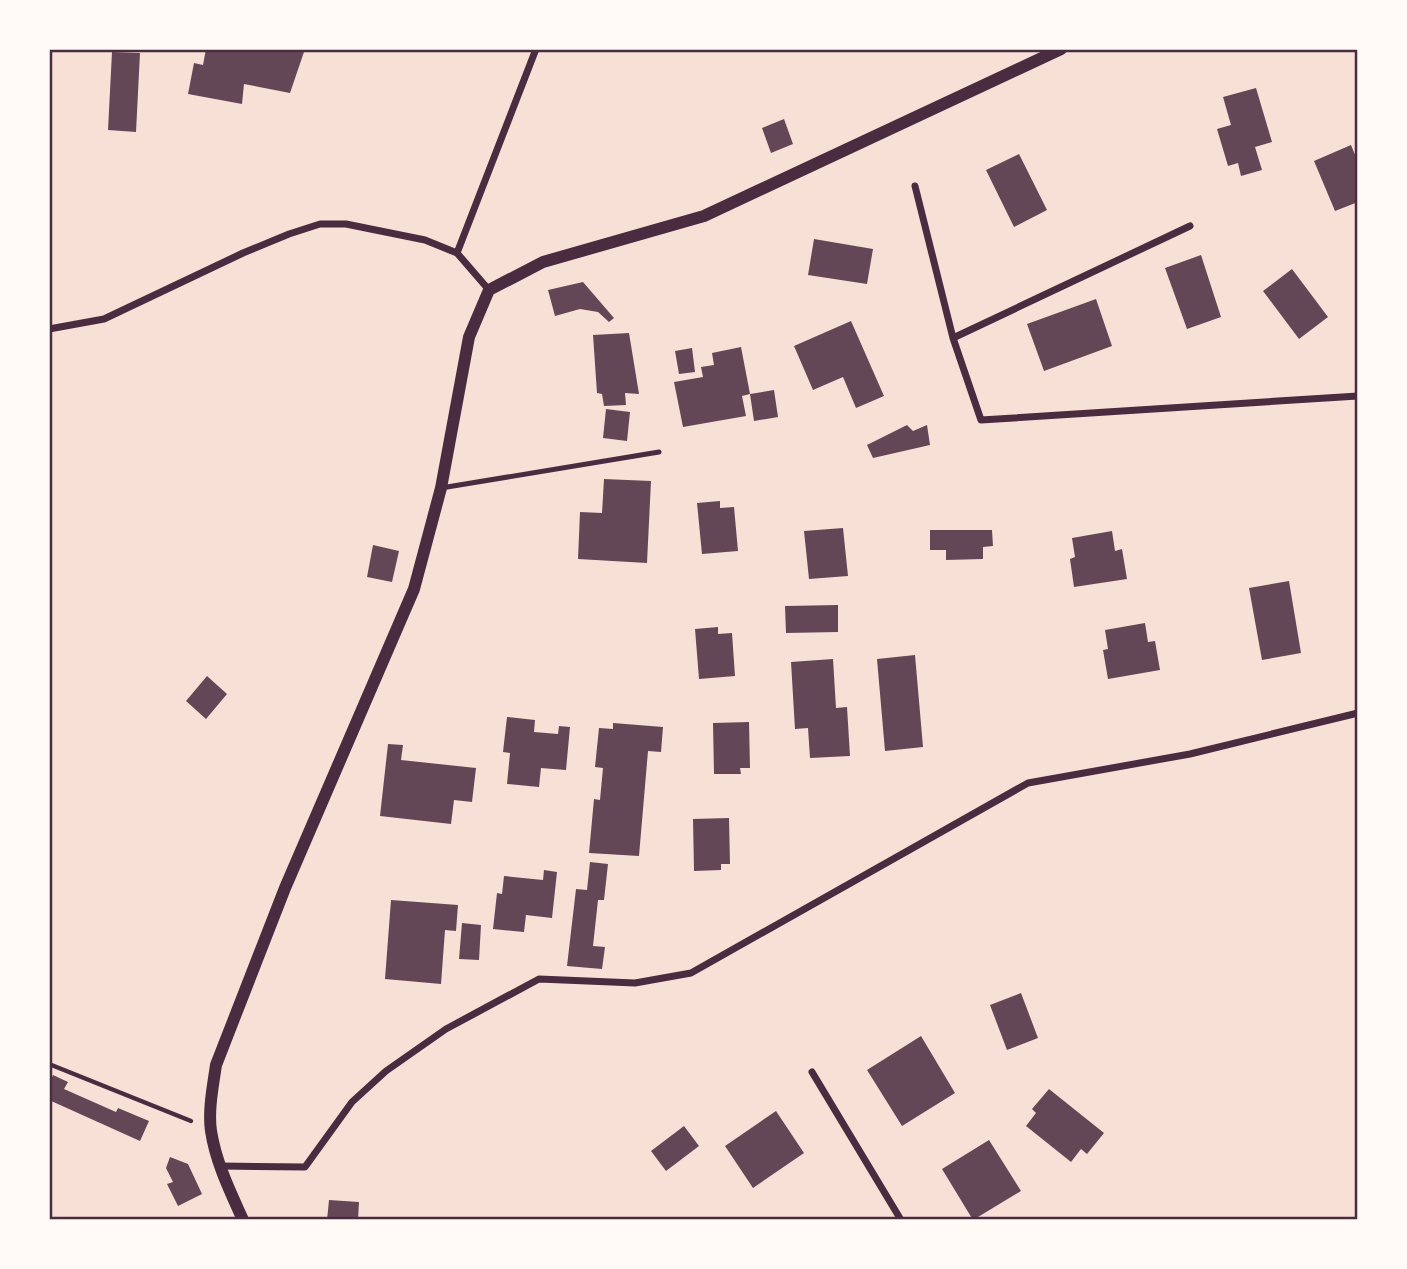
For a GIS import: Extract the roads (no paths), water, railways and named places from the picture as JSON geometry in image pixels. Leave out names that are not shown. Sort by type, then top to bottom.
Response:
[{"type":"street","points":[[457,253],[536,49]]},
{"type":"street","points":[[243,1220],[219,1166],[211,1130],[211,1096],[216,1065],[285,888],[414,589],[441,488],[469,337],[489,290],[543,262],[704,216],[1061,49]]},
{"type":"street","points":[[915,186],[953,338],[981,420],[1358,395]]},
{"type":"street","points":[[49,329],[104,319],[243,253],[289,234],[320,225],[346,224],[425,240],[457,253],[489,290]]},
{"type":"street","points":[[953,338],[1190,226]]},
{"type":"street","points":[[219,1166],[305,1167],[352,1102],[386,1071],[446,1029],[527,985],[539,979],[635,983],[691,973],[1028,783],[1190,754],[1358,713]]},
{"type":"street","points":[[812,1072],[901,1220]]},
{"type":"lane","points":[[441,488],[659,452]]}]
